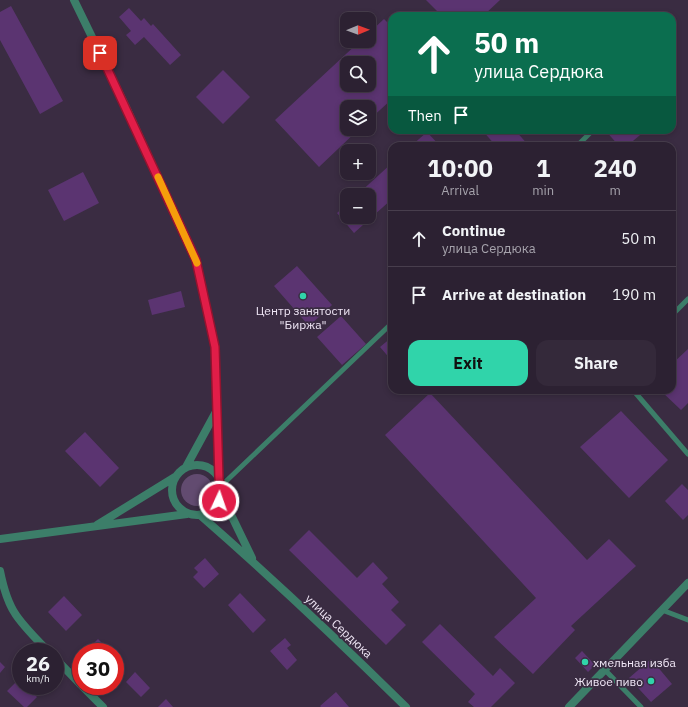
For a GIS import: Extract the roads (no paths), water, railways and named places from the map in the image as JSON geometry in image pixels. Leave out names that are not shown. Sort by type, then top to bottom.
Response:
[{"type":"street","points":[[0,539],[187,514],[200,515],[208,513],[219,501],[220,486],[215,347],[196,260],[74,0]]},
{"type":"street","points":[[186,468],[217,409]]},
{"type":"street","points":[[94,527],[176,476],[186,468],[201,466],[208,468],[214,473],[254,562]]},
{"type":"street","points":[[176,476],[172,490],[173,498],[181,510],[187,514]]},
{"type":"street","name":"улица Сердюка","points":[[200,515],[254,562],[406,707]]},
{"type":"street","points":[[0,571],[5,592],[15,614],[40,643]]},
{"type":"street","points":[[569,707],[688,583]]},
{"type":"street","points":[[64,667],[72,675]]},
{"type":"street","points":[[92,695],[103,707]]},
{"type":"lane","points":[[581,142],[589,134]]},
{"type":"lane","points":[[676,311],[688,299]]},
{"type":"lane","points":[[220,486],[388,327]]},
{"type":"lane","points":[[636,394],[688,454]]},
{"type":"lane","points":[[662,610],[688,620]]},
{"type":"lane","points":[[605,670],[641,707]]},
{"type":"place","name":"Центр занятости \"Биржа\"","points":[[303,296]]},
{"type":"place","name":"хмельная изба","points":[[585,662]]},
{"type":"place","name":"Живое пиво","points":[[651,681]]}]
